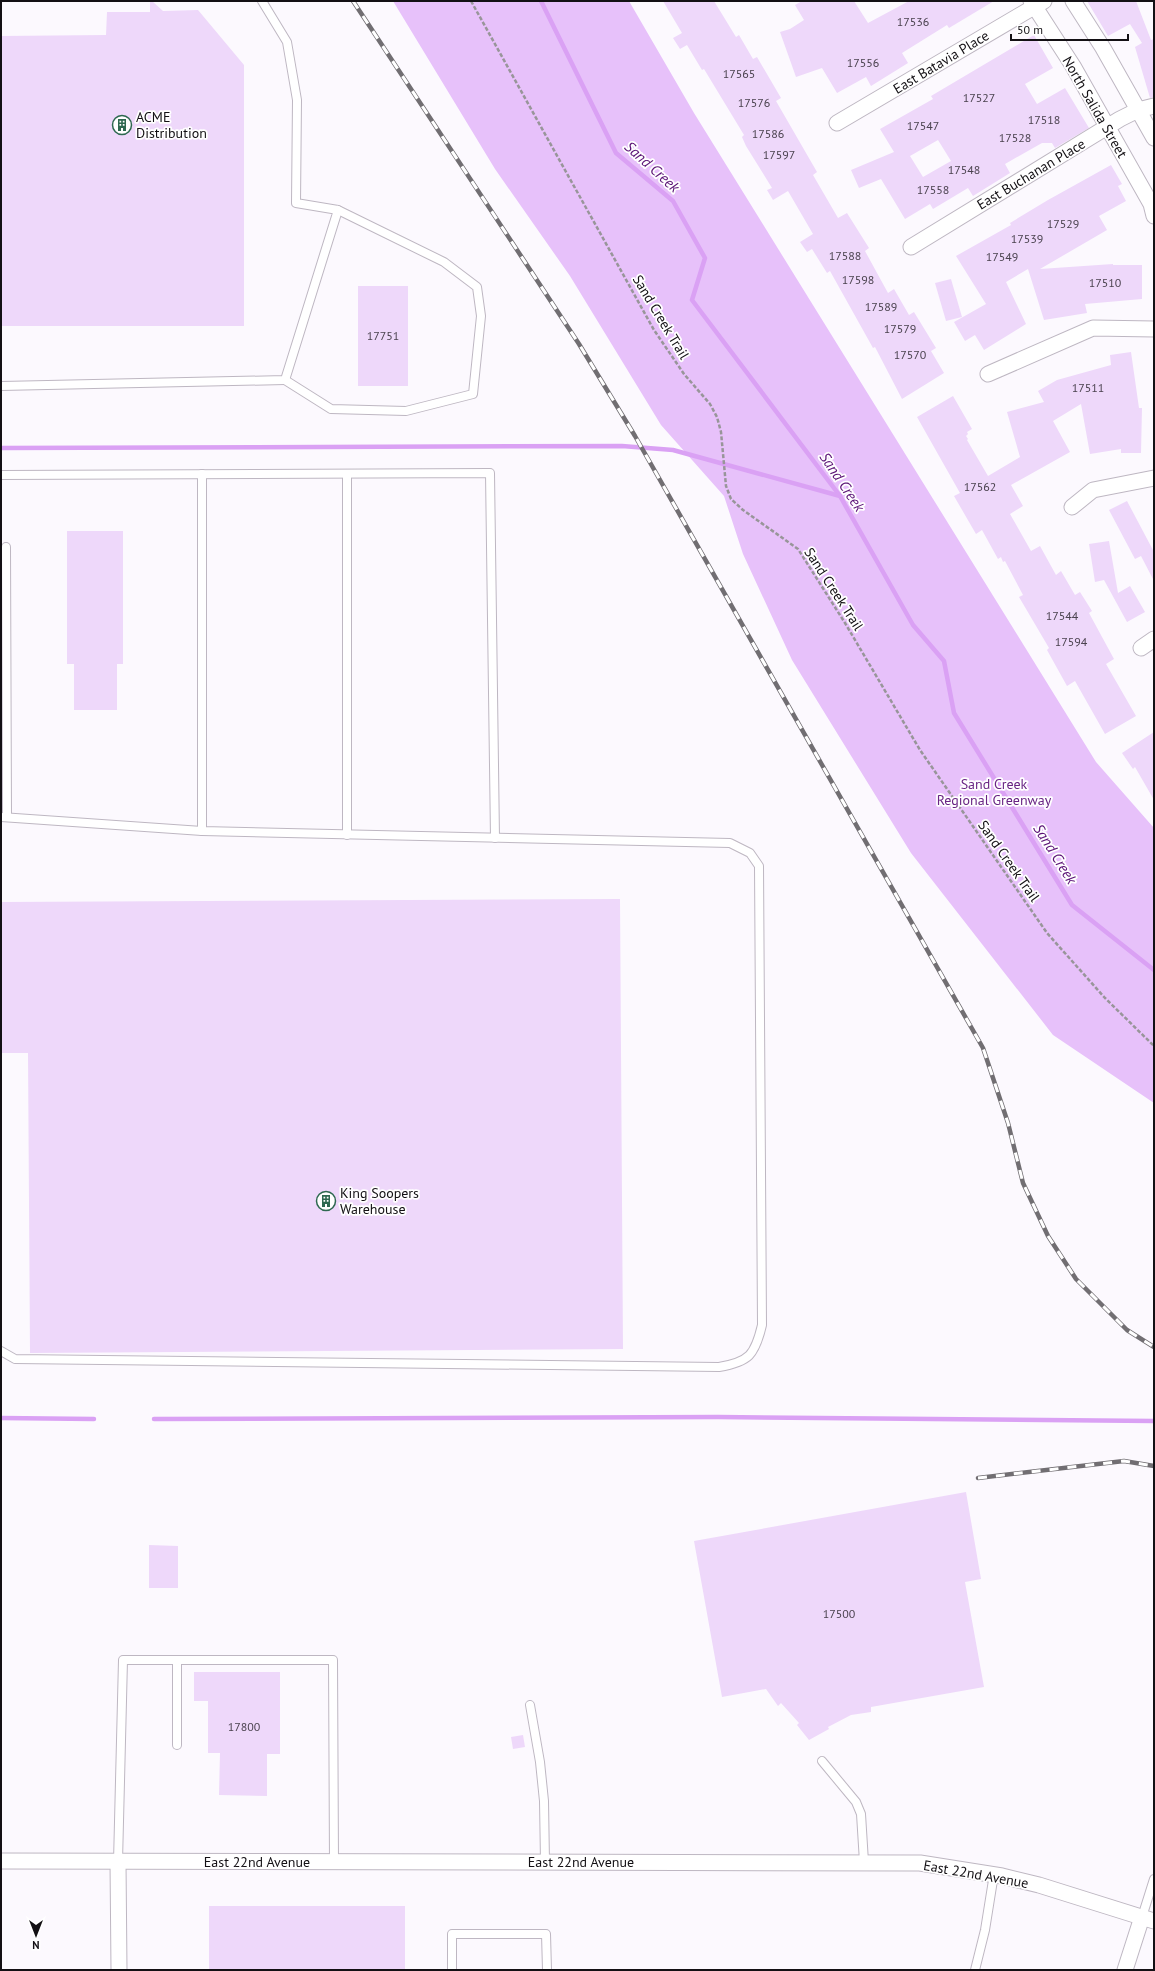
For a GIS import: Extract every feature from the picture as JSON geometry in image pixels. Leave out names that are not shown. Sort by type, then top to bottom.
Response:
[{"type":"street","points":[[1072,1],[1103,48],[1154,138]]},
{"type":"street","name":"East Batavia Place","points":[[837,123],[1036,3]]},
{"type":"street","name":"North Salida Street","points":[[1036,3],[1151,204],[1154,216]]},
{"type":"street","name":"East Buchanan Place","points":[[911,247],[1108,127],[1138,110],[1154,106]]},
{"type":"street","points":[[988,374],[1093,328],[1154,329]]},
{"type":"street","points":[[1072,507],[1093,490],[1154,478]]},
{"type":"street","points":[[1141,648],[1154,639]]},
{"type":"street","name":"East 22nd Avenue","points":[[1,1861],[920,1863],[994,1874],[1039,1885],[1148,1919]]},
{"type":"street","points":[[118,1862],[119,1970]]},
{"type":"street","points":[[1125,1970],[1148,1919]]},
{"type":"lane","points":[[1,386],[285,380],[331,409],[406,411],[473,394],[481,316],[477,287],[444,262],[338,210],[296,203],[297,100],[287,42],[262,1]]},
{"type":"lane","points":[[285,380],[338,210]]},
{"type":"lane","points":[[1,475],[490,473],[495,838]]},
{"type":"lane","points":[[202,474],[202,831]]},
{"type":"lane","points":[[347,474],[347,835]]},
{"type":"lane","points":[[1,1351],[15,1359],[718,1366],[738,1364],[750,1355],[758,1343],[762,1325],[759,866],[750,853],[730,843],[202,831],[4,817],[6,547]]},
{"type":"lane","points":[[118,1862],[123,1660],[332,1660],[334,1862]]},
{"type":"lane","points":[[177,1660],[178,1745]]},
{"type":"lane","points":[[530,1705],[541,1770],[544,1801],[545,1862]]},
{"type":"lane","points":[[822,1762],[856,1802],[861,1814],[864,1862]]},
{"type":"lane","points":[[975,1970],[985,1930],[994,1874]]},
{"type":"lane","points":[[1148,1919],[1154,1879]]},
{"type":"lane","points":[[452,1970],[452,1934],[546,1934],[547,1970]]},
{"type":"path","name":"Sand Creek Trail","points":[[472,1],[654,330],[684,374],[714,411],[720,424],[724,479],[728,493],[735,503],[798,549],[845,623],[920,750],[1047,934],[1105,998],[1154,1046]]},
{"type":"green space","name":"Sand Creek Regional Greenway","points":[[393,1],[629,1],[694,113],[1096,762],[1154,828],[1154,1103],[1053,1035],[911,853],[792,660],[743,554],[724,496],[661,425],[570,276],[495,169]]},
{"type":"building","name":"ACME Distribution","points":[[150,1],[152,1],[163,11],[198,10],[244,65],[244,326],[1,326],[1,36],[106,35],[107,12],[150,12]]},
{"type":"building","points":[[663,1],[714,1],[736,37],[739,35],[753,59],[757,57],[781,98],[776,101],[817,172],[813,175],[838,218],[847,213],[869,248],[865,251],[888,293],[894,289],[909,315],[914,312],[936,348],[931,351],[944,373],[902,399],[875,347],[873,348],[830,271],[827,273],[812,249],[807,252],[800,242],[813,234],[788,191],[773,200],[767,190],[772,188],[746,146],[742,137],[744,135],[704,69],[702,70],[687,45],[680,49],[673,38],[682,33]]},
{"type":"building","points":[[802,1],[854,1],[868,23],[909,1],[994,1],[949,28],[947,25],[902,53],[908,63],[871,86],[866,77],[837,93],[822,68],[796,77],[780,32],[790,29],[804,20],[795,5]]},
{"type":"building","points":[[1087,1],[1136,1],[1151,40],[1154,39],[1154,97],[1150,98],[1135,47],[1142,43],[1130,24],[1108,36]]},
{"type":"building","points":[[1034,35],[1053,68],[1025,84],[1037,104],[1065,88],[1089,128],[1055,148],[1052,143],[1042,143],[1005,164],[1010,173],[973,196],[968,188],[933,209],[930,204],[905,219],[881,179],[859,188],[851,170],[894,152],[880,129],[933,99],[931,96]],"holes":[[[938,140],[951,161],[923,177],[910,156]]]},
{"type":"building","points":[[1111,165],[1122,184],[1118,186],[1126,201],[1099,216],[1107,230],[1040,269],[1113,264],[1142,265],[1142,299],[1085,304],[1087,313],[1044,320],[1028,269],[1006,282],[1026,324],[984,350],[975,335],[965,341],[954,322],[986,304],[956,256],[1011,225],[1010,223],[1048,200]]},
{"type":"building","points":[[951,279],[962,317],[946,321],[935,283]]},
{"type":"building","points":[[358,286],[408,286],[408,386],[358,386]]},
{"type":"building","points":[[1131,352],[1139,408],[1142,408],[1141,453],[1121,453],[1121,449],[1090,454],[1081,404],[1053,421],[1070,452],[1011,485],[1023,506],[1010,514],[1031,551],[1040,546],[1056,575],[1061,571],[1075,595],[1080,592],[1092,611],[1089,613],[1114,659],[1106,664],[1136,716],[1105,734],[1075,681],[1067,686],[1047,650],[1049,648],[1019,597],[1023,595],[1005,561],[1003,562],[1001,557],[998,559],[982,530],[976,534],[954,496],[960,493],[917,417],[953,396],[972,429],[967,432],[967,440],[988,476],[1020,457],[1007,412],[1044,402],[1038,391],[1057,380],[1111,365],[1110,355]]},
{"type":"building","points":[[1127,501],[1154,552],[1154,581],[1141,556],[1135,559],[1109,510]]},
{"type":"building","points":[[67,531],[123,531],[123,664],[117,664],[117,710],[74,710],[74,664],[67,664]]},
{"type":"building","points":[[1109,541],[1118,593],[1130,586],[1145,612],[1127,622],[1104,580],[1095,582],[1089,544]]},
{"type":"building","points":[[1154,732],[1154,800],[1135,767],[1133,769],[1122,753]]},
{"type":"building","name":"King Soopers Warehouse","points":[[620,899],[623,1349],[30,1353],[28,1053],[1,1053],[1,902]]},
{"type":"building","points":[[966,1492],[981,1579],[965,1582],[984,1687],[871,1707],[871,1712],[851,1715],[828,1727],[829,1729],[809,1740],[797,1725],[799,1723],[781,1703],[778,1706],[766,1689],[722,1697],[694,1541]]},
{"type":"building","points":[[149,1545],[178,1546],[178,1588],[149,1588]]},
{"type":"building","points":[[194,1672],[280,1672],[280,1754],[267,1754],[267,1796],[219,1795],[220,1753],[208,1753],[208,1701],[194,1701]]},
{"type":"building","points":[[523,1735],[525,1747],[513,1749],[511,1737]]},
{"type":"building","points":[[209,1906],[405,1906],[405,1970],[209,1970]]},
{"type":"waterway","name":"Sand Creek","points":[[541,1],[616,153],[673,201],[705,258],[692,300],[840,496],[913,625],[944,661],[954,713],[1072,905],[1154,970]]},
{"type":"waterway","points":[[1,448],[622,446],[673,450],[840,496]]},
{"type":"waterway","points":[[154,1419],[718,1417],[1154,1421]]},
{"type":"waterway","points":[[1,1418],[94,1419]]},
{"type":"railway","points":[[353,1],[579,344],[635,436],[983,1048],[1008,1123],[1023,1183],[1048,1236],[1076,1279],[1127,1330],[1154,1347]]},
{"type":"railway","points":[[978,1478],[1124,1461],[1154,1466]]},
{"type":"place","name":"ACME Distribution","points":[[122,125]]},
{"type":"place","name":"King Soopers Warehouse","points":[[326,1201]]}]
